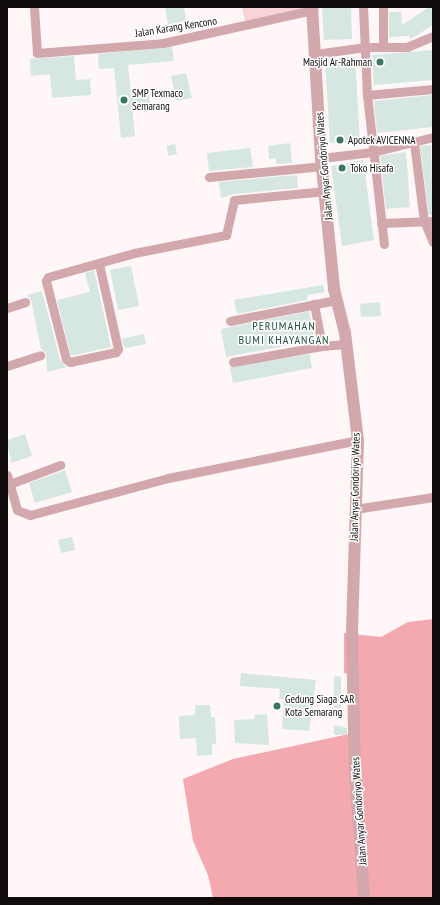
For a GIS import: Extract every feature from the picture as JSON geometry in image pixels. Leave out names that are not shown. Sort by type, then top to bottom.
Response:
[{"type":"street","name":"Jalan Karang Kencono","points":[[34,7],[34,47],[36,53],[163,43],[312,8]]},
{"type":"street","points":[[363,7],[367,95],[384,244]]},
{"type":"street","points":[[383,7],[383,47]]},
{"type":"street","name":"Jalan Anyar Gondoriyo Wates","points":[[312,8],[322,162],[336,300],[346,344],[358,440],[352,632],[355,772],[364,898]]},
{"type":"street","points":[[421,43],[433,36]]},
{"type":"street","points":[[315,54],[366,47],[383,47],[433,42]]},
{"type":"street","points":[[367,95],[433,89]]},
{"type":"street","points":[[209,177],[322,162],[373,152],[433,137]]},
{"type":"street","points":[[414,142],[433,242]]},
{"type":"street","points":[[99,264],[118,349],[116,352],[70,362],[66,359],[47,279],[134,253],[226,235],[232,200],[326,191]]},
{"type":"street","points":[[381,223],[429,221]]},
{"type":"street","points":[[230,321],[336,300]]},
{"type":"street","points":[[7,308],[25,302]]},
{"type":"street","points":[[314,304],[322,346]]},
{"type":"street","points":[[233,362],[322,346],[346,344]]},
{"type":"street","points":[[7,366],[40,355]]},
{"type":"street","points":[[60,465],[8,481],[17,510],[30,515],[168,478],[358,440]]},
{"type":"street","points":[[355,509],[433,497]]},
{"type":"shaded area","points":[[242,7],[302,7],[302,10],[245,21]]},
{"type":"shaded area","points":[[433,619],[433,898],[213,898],[208,875],[193,841],[183,779],[233,759],[349,734],[351,675],[344,673],[344,633],[381,637],[408,622]]},
{"type":"building","points":[[165,7],[184,7],[186,21],[168,24]]},
{"type":"building","points":[[322,7],[351,7],[352,39],[324,40]]},
{"type":"building","points":[[429,7],[433,7],[433,25],[411,39],[409,36],[389,37],[389,12],[401,12],[402,25]]},
{"type":"building","points":[[172,47],[174,61],[128,65],[131,96],[149,95],[150,104],[132,106],[135,136],[121,138],[114,68],[99,69],[98,54]]},
{"type":"building","points":[[433,50],[433,80],[374,85],[372,55]]},
{"type":"building","points":[[74,56],[76,80],[90,79],[91,95],[52,98],[50,74],[31,76],[30,59]]},
{"type":"building","points":[[355,57],[360,143],[330,143],[325,59]]},
{"type":"building","points":[[186,73],[192,98],[177,101],[171,76]]},
{"type":"building","points":[[433,95],[433,127],[377,133],[374,101]]},
{"type":"building","points":[[290,143],[292,163],[276,164],[276,158],[269,159],[268,146]]},
{"type":"building","points":[[175,144],[177,154],[168,156],[167,146]]},
{"type":"building","points":[[431,145],[433,215],[429,215],[420,146]]},
{"type":"building","points":[[250,148],[253,167],[209,171],[207,153]]},
{"type":"building","points":[[406,152],[410,207],[386,209],[380,156]]},
{"type":"building","points":[[363,160],[374,240],[342,246],[331,166]]},
{"type":"building","points":[[297,175],[298,188],[233,194],[221,198],[219,182]]},
{"type":"building","points":[[131,266],[139,306],[118,310],[110,270]]},
{"type":"building","points":[[94,270],[111,347],[71,356],[57,300],[90,292],[85,273]]},
{"type":"building","points":[[323,285],[325,292],[308,295],[307,300],[237,314],[234,300]]},
{"type":"building","points":[[42,291],[60,360],[67,367],[47,372],[46,353],[41,349],[31,300],[27,295]]},
{"type":"building","points":[[380,302],[381,316],[361,317],[360,304]]},
{"type":"building","points":[[309,311],[315,340],[226,357],[221,329]]},
{"type":"building","points":[[144,334],[146,344],[126,348],[123,345],[122,339]]},
{"type":"building","points":[[310,354],[312,368],[233,383],[230,367]]},
{"type":"building","points":[[25,434],[32,456],[11,463],[7,440]]},
{"type":"building","points":[[65,470],[72,492],[35,503],[29,483]]},
{"type":"building","points":[[72,537],[75,550],[61,553],[58,540]]},
{"type":"building","points":[[241,673],[316,680],[309,731],[282,729],[284,699],[279,699],[280,689],[240,686]]},
{"type":"building","points":[[334,676],[341,677],[341,708],[334,708]]},
{"type":"building","points":[[195,705],[210,705],[211,717],[215,717],[216,744],[212,744],[212,755],[197,756],[196,738],[180,739],[179,716],[195,715]]},
{"type":"building","points":[[267,714],[269,745],[235,743],[234,720],[255,719],[254,715]]},
{"type":"building","points":[[334,725],[347,728],[347,735],[334,735]]},
{"type":"place","name":"Masjid Ar-Rahman","points":[[380,62]]},
{"type":"place","name":"SMP Texmaco Semarang","points":[[124,100]]},
{"type":"place","name":"Apotek AVICENNA","points":[[340,140]]},
{"type":"place","name":"Toko Hisafa","points":[[342,168]]},
{"type":"place","name":"Gedung Siaga SAR Kota Semarang","points":[[277,706]]},
{"type":"district","name":"PERUMAHAN BUMI KHAYANGAN","points":[[284,333]]}]
